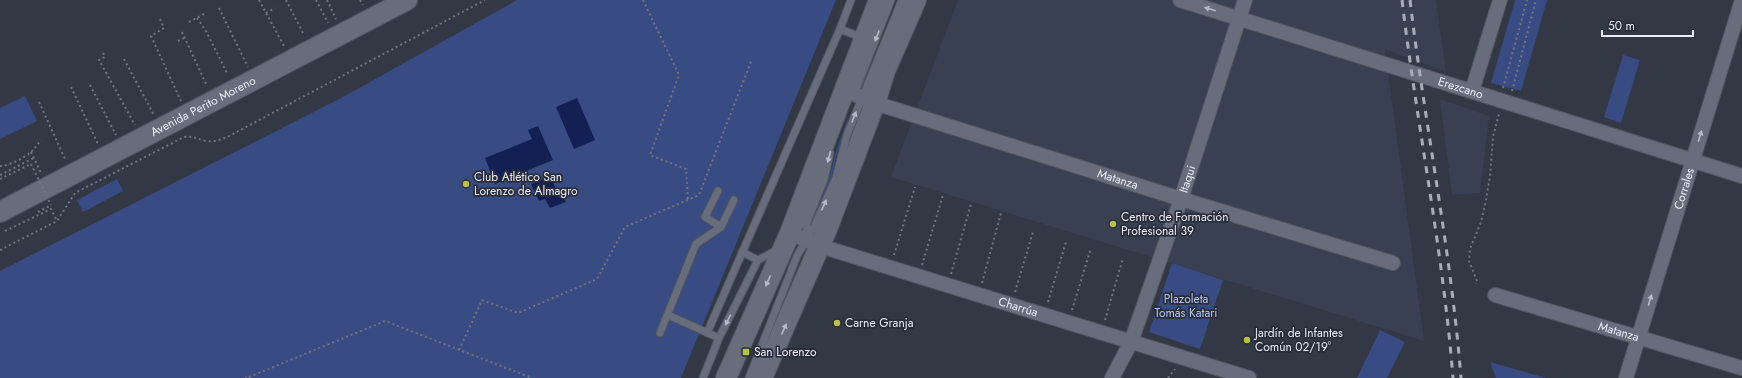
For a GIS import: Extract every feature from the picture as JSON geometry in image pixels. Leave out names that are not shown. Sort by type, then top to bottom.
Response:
[{"type":"main road","name":"Avenida Perito Moreno","points":[[0,199],[37,170],[67,164],[384,0]]},
{"type":"main road","name":"Avenida Perito Moreno","points":[[0,212],[406,0]]},
{"type":"main road","points":[[762,378],[800,242],[857,97],[865,38],[879,0]]},
{"type":"main road","points":[[726,378],[800,242],[857,97],[885,70],[916,0]]},
{"type":"street","name":"Erezcano","points":[[1180,0],[1742,176]]},
{"type":"street","name":"Itaqui","points":[[1112,378],[1131,342],[1181,199],[1245,0]]},
{"type":"street","points":[[1472,92],[1500,0]]},
{"type":"street","name":"Corrales","points":[[1626,378],[1742,0]]},
{"type":"street","name":"Matanza","points":[[857,97],[1181,199],[1393,263]]},
{"type":"street","name":"Charrúa","points":[[800,242],[1012,305],[1248,378]]},
{"type":"street","name":"Matanza","points":[[1496,295],[1742,368]]},
{"type":"lane","points":[[707,333],[840,29],[851,0]]},
{"type":"lane","points":[[702,378],[719,338],[758,260],[772,252],[800,242],[814,225],[836,178],[857,97],[891,0]]},
{"type":"lane","points":[[842,154],[852,139],[862,117],[857,97],[902,0]]},
{"type":"lane","points":[[840,29],[865,38]]},
{"type":"lane","points":[[749,378],[797,256],[807,222],[824,180],[833,144]]},
{"type":"lane","points":[[718,191],[705,217],[721,227]]},
{"type":"lane","points":[[660,333],[696,244],[721,227],[734,200]]},
{"type":"lane","points":[[742,252],[758,260]]},
{"type":"lane","points":[[668,315],[719,338]]},
{"type":"path","points":[[259,0],[286,50]]},
{"type":"path","points":[[286,0],[306,40]]},
{"type":"path","points":[[316,0],[334,26]]},
{"type":"path","points":[[327,0],[334,26]]},
{"type":"path","points":[[0,250],[57,221],[75,193],[184,137],[191,136],[206,141],[218,141],[231,135],[485,0]]},
{"type":"path","points":[[644,0],[679,75],[650,155],[686,169],[688,200]]},
{"type":"path","points":[[1504,102],[1527,0]]},
{"type":"path","points":[[1477,281],[1468,261],[1470,250],[1481,222],[1486,200],[1490,176],[1493,138],[1536,0]]},
{"type":"path","points":[[219,8],[249,69]]},
{"type":"path","points":[[266,13],[275,8]]},
{"type":"path","points":[[189,22],[204,14]]},
{"type":"path","points":[[197,18],[206,31],[230,79]]},
{"type":"path","points":[[160,19],[164,28],[151,36],[182,104]]},
{"type":"path","points":[[182,32],[209,90]]},
{"type":"path","points":[[178,41],[184,38]]},
{"type":"path","points":[[103,53],[105,56],[99,60],[136,128]]},
{"type":"path","points":[[124,59],[156,118]]},
{"type":"path","points":[[460,350],[482,300],[518,313],[596,279],[625,227],[699,195],[752,59]]},
{"type":"path","points":[[90,85],[108,142]]},
{"type":"path","points":[[71,87],[108,142]]},
{"type":"path","points":[[39,102],[67,164]]},
{"type":"path","points":[[0,166],[11,163],[31,152],[37,144],[42,141]]},
{"type":"path","points":[[31,152],[51,205]]},
{"type":"path","points":[[0,175],[34,158]]},
{"type":"path","points":[[0,179],[37,170]]},
{"type":"path","points":[[890,268],[914,187]]},
{"type":"path","points":[[918,277],[943,195]]},
{"type":"path","points":[[948,286],[971,204]]},
{"type":"path","points":[[5,231],[51,209],[57,221]]},
{"type":"path","points":[[978,295],[1001,213]]},
{"type":"path","points":[[1012,305],[1033,232]]},
{"type":"path","points":[[1044,315],[1066,242]]},
{"type":"path","points":[[1069,323],[1090,248]]},
{"type":"path","points":[[1101,333],[1122,258]]},
{"type":"path","points":[[245,378],[385,321],[532,378]]},
{"type":"shaded area","points":[[958,0],[1436,0],[1446,72],[1385,49],[1424,341],[891,177]]},
{"type":"shaded area","points":[[577,98],[595,140],[574,149],[556,107]]},
{"type":"shaded area","points":[[1440,99],[1489,116],[1480,193],[1452,195]]},
{"type":"shaded area","points":[[538,126],[553,160],[495,184],[485,158],[532,139],[528,130]]},
{"type":"shaded area","points":[[550,176],[556,189],[560,191],[566,202],[550,208],[545,199],[539,201],[531,184]]},
{"type":"green space","name":"Club Atlético San Lorenzo de Almagro","points":[[517,0],[836,0],[681,378],[0,378],[0,271],[343,97]]},
{"type":"green space","points":[[1515,0],[1547,0],[1521,91],[1491,83]]},
{"type":"green space","points":[[1623,55],[1640,60],[1621,123],[1604,117]]},
{"type":"green space","points":[[25,96],[37,121],[0,139],[0,108]]},
{"type":"green space","points":[[848,119],[850,120],[838,150],[831,180],[816,215],[815,213],[828,182],[836,151]]},
{"type":"green space","points":[[117,179],[123,191],[83,212],[77,200]]},
{"type":"green space","name":"Plazoleta Tomás Katari","points":[[1172,263],[1223,280],[1200,349],[1149,332]]},
{"type":"green space","points":[[1380,330],[1405,342],[1387,378],[1357,378]]},
{"type":"green space","points":[[1490,362],[1546,378],[1496,378]]},
{"type":"railway","points":[[1402,0],[1443,283],[1453,378]]},
{"type":"railway","points":[[1410,0],[1451,283],[1461,378]]},
{"type":"place","name":"Club Atlético San Lorenzo de Almagro","points":[[466,184]]},
{"type":"place","name":"Centro de Formación Profesional 39","points":[[1113,224]]},
{"type":"place","name":"Carne Granja","points":[[837,323]]},
{"type":"place","name":"Jardín de Infantes Común 02/19°","points":[[1247,340]]},
{"type":"place","name":"San Lorenzo","points":[[746,352]]}]
